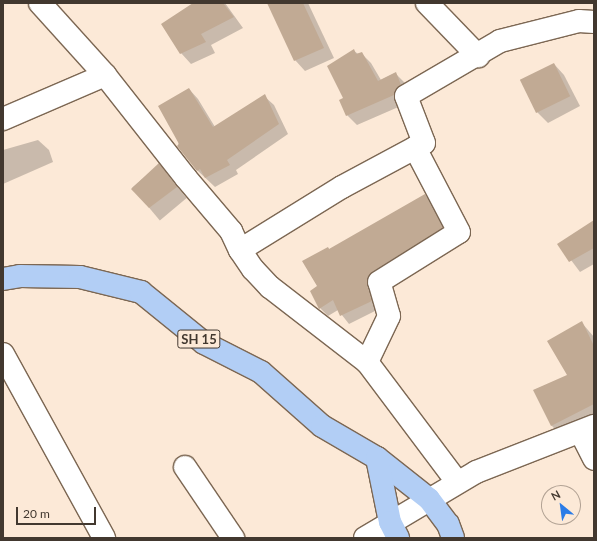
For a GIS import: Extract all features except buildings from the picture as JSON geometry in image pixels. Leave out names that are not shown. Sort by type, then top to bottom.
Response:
[{"type":"main road","name":"SH 15","points":[[3,279],[20,276],[80,276],[141,292],[204,343],[261,372],[322,426],[377,458],[429,499],[448,524],[453,538]]},
{"type":"main road","points":[[377,458],[394,530]]},
{"type":"street","points":[[40,3],[105,75],[186,178],[231,231],[240,250],[270,287],[367,362],[457,482]]},
{"type":"street","points":[[426,3],[478,56]]},
{"type":"street","points":[[240,250],[342,187],[424,143],[406,96],[478,56],[500,41],[578,21],[594,22]]},
{"type":"street","points":[[3,119],[105,75]]},
{"type":"street","points":[[367,362],[389,316],[379,282],[459,232],[415,148]]},
{"type":"street","points":[[3,354],[104,538]]},
{"type":"street","points":[[365,538],[394,530],[429,499],[476,472],[587,430],[594,459]]},
{"type":"street","points":[[185,467],[233,538]]}]
